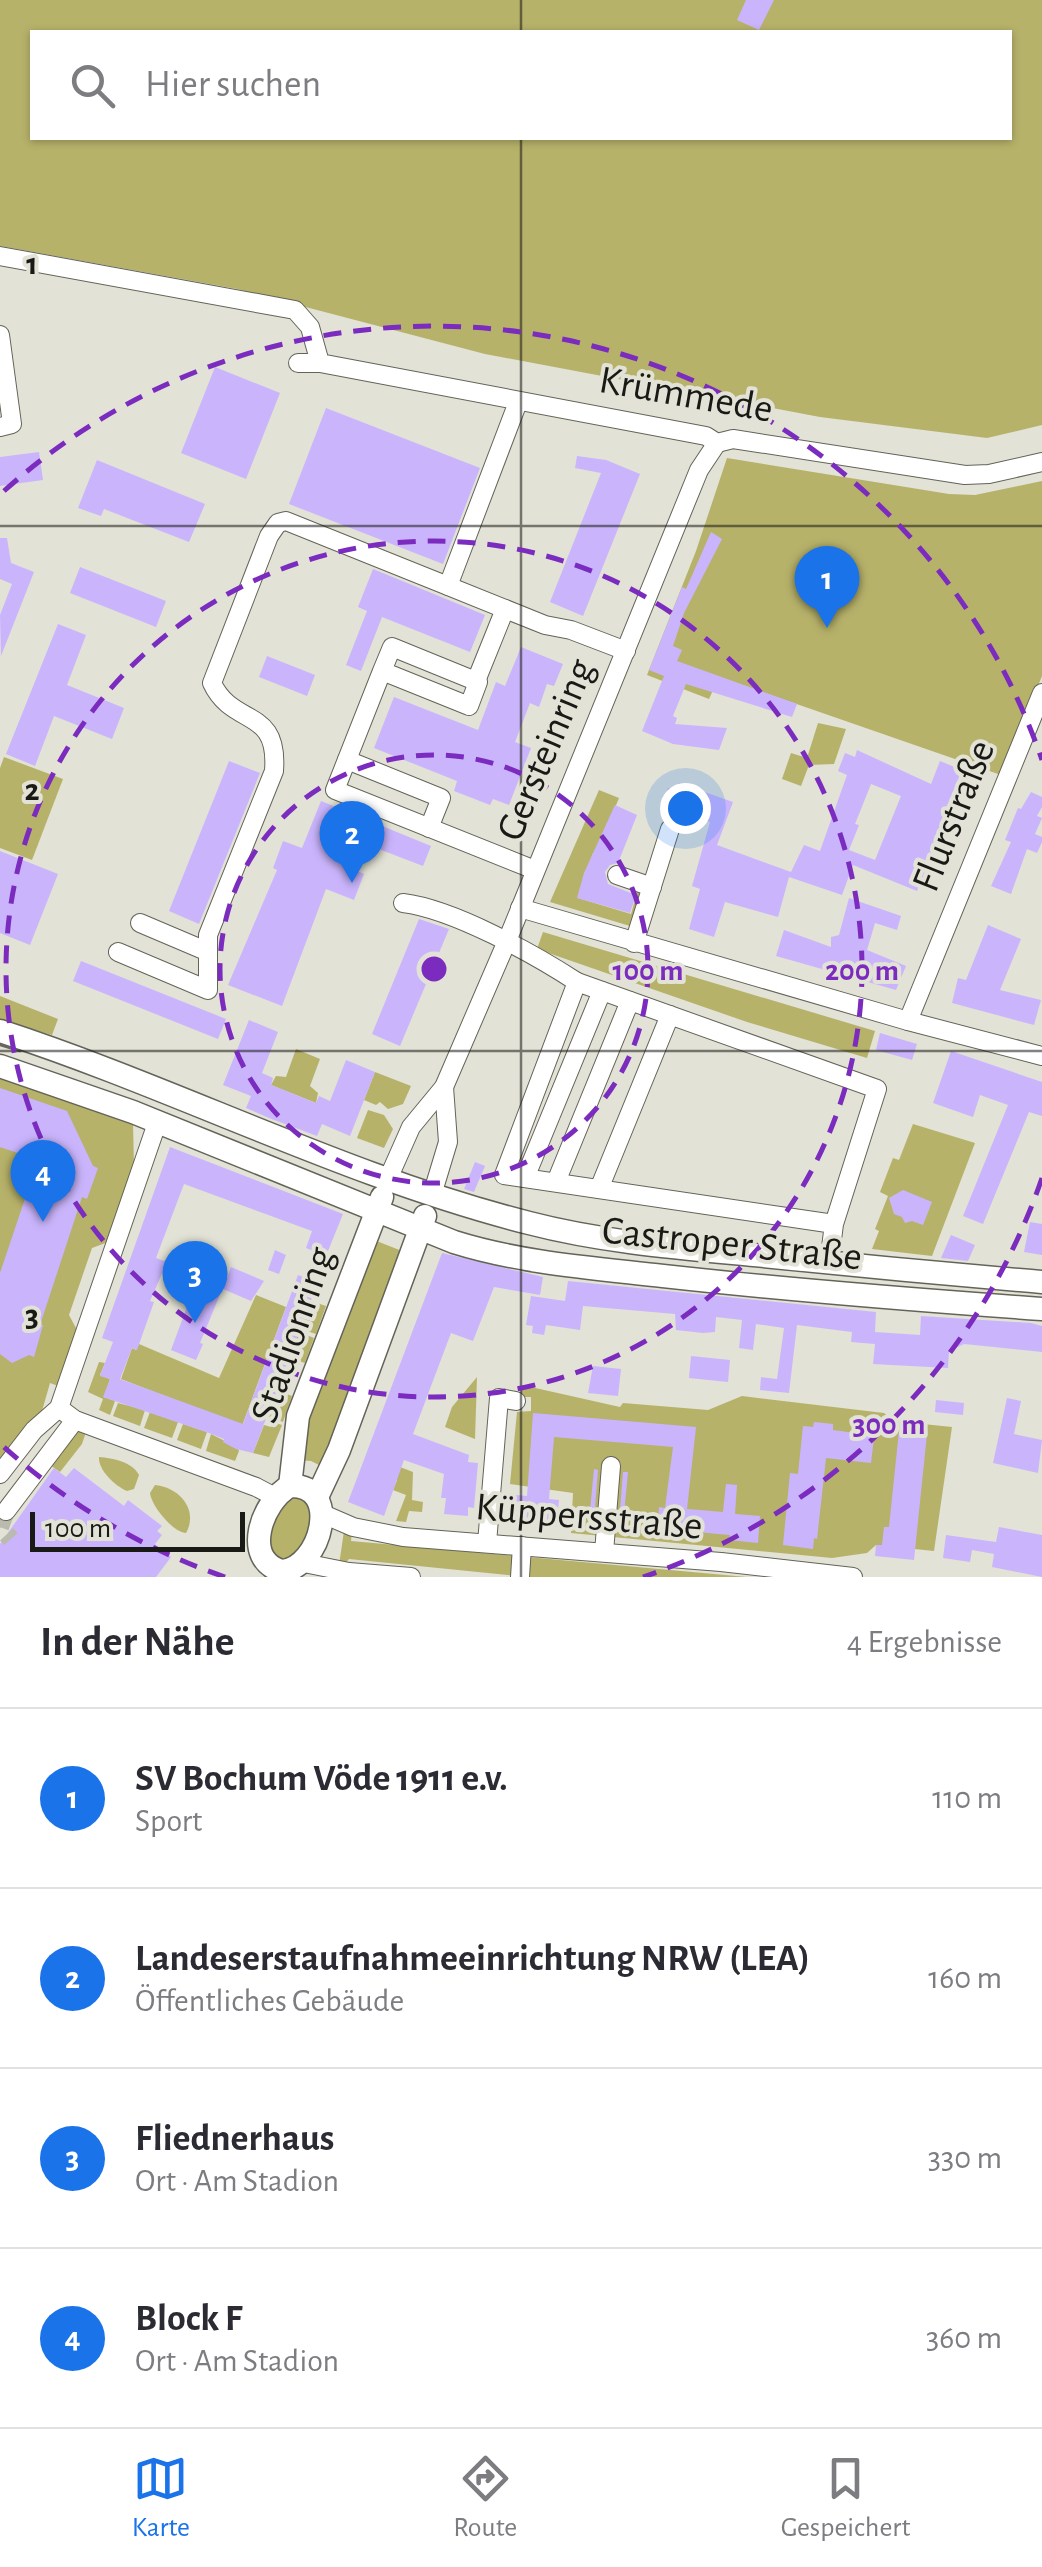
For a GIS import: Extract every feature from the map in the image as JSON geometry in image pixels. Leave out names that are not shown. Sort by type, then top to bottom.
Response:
[{"type":"main road","name":"Castroper Straße","points":[[0,1031],[432,1195],[566,1232],[829,1263],[1042,1282]]},
{"type":"main road","name":"Castroper Straße","points":[[0,1066],[133,1112],[460,1244],[552,1263],[828,1293],[1042,1309]]},
{"type":"main road","points":[[378,1210],[388,1179]]},
{"type":"main road","points":[[420,1226],[432,1195]]},
{"type":"main road","name":"Stadionring","points":[[378,1210],[298,1416],[282,1492],[258,1539],[259,1569],[294,1570],[316,1538],[320,1506],[420,1226]]},
{"type":"main road","points":[[828,1293],[829,1263]]},
{"type":"main road","name":"Stadionring","points":[[282,1492],[308,1489],[320,1506]]},
{"type":"street","points":[[0,256],[295,310],[310,327],[319,355]]},
{"type":"street","points":[[0,335],[12,424],[0,426]]},
{"type":"street","name":"Krümmede","points":[[298,363],[319,355],[518,402],[706,436],[716,443],[733,439],[965,475],[1042,462]]},
{"type":"street","points":[[448,586],[518,402]]},
{"type":"street","name":"Gersteinring","points":[[388,1179],[411,1128],[444,1087],[698,470],[716,443]]},
{"type":"street","points":[[118,952],[208,990],[208,935],[274,771],[273,739],[263,726],[226,704],[212,683],[278,523],[286,521],[505,610],[626,651]]},
{"type":"street","points":[[505,610],[476,681],[392,648],[335,790],[535,870]]},
{"type":"street","name":"Flurstraße","points":[[908,1021],[1042,693]]},
{"type":"street","points":[[347,760],[441,798],[430,828]]},
{"type":"street","points":[[634,943],[670,830]]},
{"type":"street","points":[[616,875],[652,887]]},
{"type":"street","points":[[403,904],[420,905],[507,941],[577,982],[876,1088],[834,1224],[829,1263]]},
{"type":"street","points":[[520,908],[1042,1056]]},
{"type":"street","points":[[140,923],[206,950]]},
{"type":"street","points":[[577,982],[504,1175],[834,1224]]},
{"type":"street","points":[[525,1178],[602,991]]},
{"type":"street","points":[[556,1182],[630,1001]]},
{"type":"street","points":[[599,1189],[670,1016]]},
{"type":"street","points":[[133,1112],[145,1083]]},
{"type":"street","name":"Gersteinring","points":[[432,1195],[448,1142],[444,1087]]},
{"type":"street","points":[[0,1474],[34,1430],[59,1408],[156,1130]]},
{"type":"street","points":[[487,1543],[499,1398]]},
{"type":"street","points":[[59,1408],[75,1420],[256,1487],[282,1492]]},
{"type":"street","points":[[6,1511],[75,1420]]},
{"type":"street","points":[[604,1552],[611,1466]]},
{"type":"street","name":"Küppersstraße","points":[[320,1506],[342,1524],[371,1531],[604,1552],[724,1570],[853,1577]]},
{"type":"street","points":[[520,1577],[522,1546]]},
{"type":"street","points":[[294,1570],[411,1577]]},
{"type":"shaded area","points":[[0,0],[1042,0],[1042,425],[987,438],[820,417],[485,354],[237,289],[0,246]]},
{"type":"shaded area","points":[[727,458],[949,494],[975,495],[1042,481],[1042,676],[1001,775],[719,677],[709,699],[647,675],[696,551]]},
{"type":"shaded area","points":[[818,723],[846,729],[834,764],[809,765],[801,786],[782,779],[791,753],[807,758]]},
{"type":"shaded area","points":[[4,757],[63,779],[32,860],[0,848],[0,768]]},
{"type":"shaded area","points":[[599,790],[619,798],[596,854],[593,853],[578,898],[631,914],[638,889],[641,890],[630,926],[550,902]]},
{"type":"shaded area","points":[[543,932],[875,1031],[867,1058],[747,1022],[537,949]]},
{"type":"shaded area","points":[[0,996],[58,1019],[52,1035],[0,1020]]},
{"type":"shaded area","points":[[296,1049],[320,1059],[310,1086],[318,1093],[316,1103],[271,1085],[276,1076],[286,1077]]},
{"type":"shaded area","points":[[375,1072],[411,1086],[403,1104],[388,1109],[380,1102],[376,1105],[364,1100]]},
{"type":"shaded area","points":[[0,1074],[133,1123],[134,1166],[108,1242],[92,1248],[69,1315],[77,1330],[58,1386],[50,1383],[42,1411],[0,1462]]},
{"type":"shaded area","points":[[368,1110],[384,1115],[393,1129],[384,1148],[357,1138]]},
{"type":"shaded area","points":[[913,1124],[975,1143],[932,1256],[872,1249],[888,1196],[880,1192],[893,1158],[899,1160]]},
{"type":"shaded area","points":[[374,1240],[402,1251],[323,1467],[298,1460],[297,1442]]},
{"type":"shaded area","points":[[256,1295],[286,1307],[242,1426],[121,1379],[132,1348],[136,1350],[139,1344],[219,1378]]},
{"type":"shaded area","points":[[311,1301],[326,1306],[316,1334],[301,1329]]},
{"type":"shaded area","points":[[299,1332],[314,1338],[305,1363],[289,1358]]},
{"type":"shaded area","points":[[99,1362],[105,1363],[100,1375],[110,1379],[104,1397],[115,1401],[110,1415],[99,1410],[103,1399],[88,1392]]},
{"type":"shaded area","points":[[477,1377],[475,1439],[445,1427],[452,1407]]},
{"type":"shaded area","points":[[522,1385],[620,1407],[623,1403],[708,1410],[742,1396],[884,1413],[894,1421],[952,1427],[934,1551],[876,1545],[867,1553],[832,1558],[571,1533],[573,1493],[510,1484],[517,1412],[531,1411],[531,1397],[520,1397]]},
{"type":"shaded area","points":[[284,1393],[292,1396],[283,1422],[268,1416],[275,1396],[282,1398]]},
{"type":"shaded area","points":[[118,1403],[145,1410],[140,1426],[113,1416]]},
{"type":"shaded area","points":[[150,1412],[178,1422],[172,1438],[144,1428]]},
{"type":"shaded area","points":[[273,1422],[282,1425],[269,1457],[253,1453],[264,1425],[271,1427]]},
{"type":"shaded area","points":[[183,1424],[207,1432],[201,1449],[177,1440]]},
{"type":"shaded area","points":[[77,1429],[86,1432],[82,1444],[60,1472],[50,1465]]},
{"type":"shaded area","points":[[211,1434],[237,1447],[235,1461],[206,1451]]},
{"type":"shaded area","points":[[99,1457],[132,1467],[139,1475],[134,1489],[127,1491],[113,1481],[101,1467]]},
{"type":"shaded area","points":[[387,1462],[413,1472],[412,1500],[423,1502],[422,1512],[409,1511],[406,1522],[396,1521],[406,1495],[393,1490],[397,1480]]},
{"type":"shaded area","points":[[155,1485],[172,1490],[184,1501],[190,1516],[186,1533],[170,1524],[154,1505],[150,1493]]},
{"type":"shaded area","points":[[301,1495],[317,1519],[293,1563],[267,1554],[275,1505]]},
{"type":"shaded area","points":[[344,1531],[352,1532],[351,1541],[747,1577],[527,1577],[349,1559],[342,1567],[339,1565]]},
{"type":"building","points":[[746,0],[774,0],[759,30],[737,20]]},
{"type":"building","points":[[215,367],[280,393],[246,479],[181,453]]},
{"type":"building","points":[[326,408],[480,468],[443,564],[289,504]]},
{"type":"building","points":[[39,452],[43,480],[0,486],[0,457]]},
{"type":"building","points":[[577,456],[606,460],[640,474],[583,616],[550,602],[601,473],[575,468]]},
{"type":"building","points":[[97,460],[205,504],[189,542],[104,509],[101,516],[78,508]]},
{"type":"building","points":[[711,532],[722,539],[684,613],[673,646],[682,650],[677,661],[797,704],[792,717],[686,684],[673,716],[677,718],[675,724],[727,728],[719,750],[673,744],[642,731],[664,676],[649,670],[682,587],[686,589]]},
{"type":"building","points":[[0,538],[7,538],[11,563],[34,572],[1,656],[0,615],[12,584],[0,579]]},
{"type":"building","points":[[80,567],[166,601],[156,627],[70,593]]},
{"type":"building","points":[[373,569],[485,615],[470,652],[382,617],[361,671],[346,665],[367,611],[358,607]]},
{"type":"building","points":[[58,624],[86,635],[67,685],[124,708],[112,739],[54,716],[35,766],[6,754]]},
{"type":"building","points":[[521,647],[563,664],[554,686],[547,684],[539,707],[530,703],[515,742],[531,748],[509,805],[493,799],[490,805],[454,791],[457,781],[374,748],[394,697],[478,730],[496,682],[505,686]]},
{"type":"building","points":[[267,656],[315,675],[307,696],[259,677]]},
{"type":"building","points":[[857,750],[931,784],[940,761],[962,770],[917,891],[853,865],[842,895],[789,877],[778,917],[725,902],[714,937],[689,929],[700,889],[692,886],[710,822],[670,809],[673,801],[664,798],[668,788],[677,791],[679,783],[733,802],[717,845],[791,872],[804,845],[820,851],[847,775],[838,771],[845,753],[855,757]],"holes":[[[871,784],[901,796],[875,860],[849,850]]]},
{"type":"building","points":[[229,761],[260,773],[199,924],[169,911]]},
{"type":"building","points":[[1031,792],[1042,797],[1037,816],[1042,818],[1035,834],[1042,837],[1042,842],[1037,853],[1027,849],[1011,894],[991,886],[1011,842],[1005,840],[1018,808]]},
{"type":"building","points":[[321,801],[431,846],[423,866],[363,843],[353,869],[364,874],[354,900],[326,889],[282,1006],[228,985],[277,870],[273,868],[283,841],[302,848]]},
{"type":"building","points":[[615,805],[637,815],[618,863],[605,872],[608,884],[636,895],[630,913],[577,898]]},
{"type":"building","points":[[0,851],[58,874],[30,945],[0,933]]},
{"type":"building","points":[[849,898],[901,916],[897,930],[875,923],[867,950],[906,966],[896,990],[776,956],[784,930],[831,947],[831,937],[839,935]]},
{"type":"building","points":[[419,919],[449,929],[400,1046],[372,1034]]},
{"type":"building","points":[[988,925],[1021,939],[1000,990],[1041,1000],[1034,1025],[952,1003],[958,978],[966,980]]},
{"type":"building","points":[[81,961],[226,1019],[218,1039],[73,981]]},
{"type":"building","points":[[249,1020],[278,1032],[262,1073],[273,1078],[271,1085],[316,1103],[319,1096],[330,1101],[346,1060],[375,1072],[350,1136],[322,1124],[317,1136],[269,1118],[246,1108],[251,1096],[223,1085]]},
{"type":"building","points":[[880,1033],[917,1044],[912,1060],[876,1050]]},
{"type":"building","points":[[951,1051],[1042,1082],[1042,1116],[1029,1112],[983,1224],[963,1216],[1008,1105],[980,1095],[973,1117],[933,1103]]},
{"type":"building","points":[[0,1088],[67,1111],[93,1166],[98,1168],[87,1199],[82,1197],[40,1325],[34,1357],[29,1355],[12,1363],[0,1354],[0,1273],[36,1166],[33,1158],[0,1147]]},
{"type":"building","points":[[170,1147],[343,1214],[326,1256],[306,1248],[312,1231],[184,1184],[156,1258],[167,1262],[150,1301],[154,1302],[137,1350],[132,1348],[120,1379],[243,1424],[298,1275],[318,1282],[253,1453],[236,1449],[209,1433],[103,1397],[110,1379],[100,1376],[113,1342],[102,1338]]},
{"type":"building","points":[[475,1162],[485,1166],[474,1192],[464,1189]]},
{"type":"building","points":[[903,1190],[932,1202],[923,1225],[905,1223],[894,1214],[889,1198]]},
{"type":"building","points":[[1030,1222],[1042,1224],[1042,1255],[1024,1252]]},
{"type":"building","points":[[951,1235],[975,1245],[968,1261],[941,1258]]},
{"type":"building","points":[[275,1250],[286,1255],[279,1274],[268,1270]]},
{"type":"building","points":[[442,1253],[543,1277],[540,1295],[494,1287],[473,1341],[451,1333],[413,1434],[469,1455],[468,1462],[478,1463],[474,1508],[468,1507],[468,1516],[444,1514],[444,1474],[404,1460],[384,1516],[348,1502]]},
{"type":"building","points":[[231,1267],[264,1281],[251,1301],[223,1289]]},
{"type":"building","points":[[568,1281],[876,1312],[875,1332],[920,1335],[921,1316],[1031,1323],[1042,1326],[1042,1352],[964,1344],[949,1351],[948,1368],[873,1364],[875,1344],[851,1342],[852,1332],[797,1325],[789,1393],[760,1390],[761,1377],[777,1379],[784,1328],[756,1324],[753,1350],[739,1348],[742,1320],[716,1317],[715,1332],[703,1333],[676,1330],[675,1314],[583,1306],[580,1330],[546,1325],[544,1335],[532,1333],[533,1326],[526,1325],[531,1296],[565,1301]]},
{"type":"building","points":[[199,1283],[221,1292],[196,1360],[171,1350]]},
{"type":"building","points":[[691,1356],[730,1360],[728,1382],[689,1378]]},
{"type":"building","points":[[593,1366],[621,1369],[618,1396],[588,1393]]},
{"type":"building","points":[[1007,1398],[1021,1401],[1014,1434],[1042,1440],[1038,1473],[993,1463]]},
{"type":"building","points":[[936,1400],[964,1403],[963,1415],[935,1412]]},
{"type":"building","points":[[533,1413],[696,1427],[687,1509],[723,1512],[726,1484],[737,1485],[735,1514],[760,1516],[758,1543],[729,1540],[730,1535],[685,1531],[684,1537],[657,1535],[659,1507],[665,1508],[673,1447],[554,1437],[549,1499],[559,1500],[556,1527],[502,1516],[504,1494],[527,1496]]},
{"type":"building","points":[[814,1422],[855,1433],[855,1427],[875,1429],[871,1463],[826,1458],[813,1549],[783,1545],[790,1473],[798,1474],[803,1426],[813,1427]]},
{"type":"building","points":[[899,1431],[927,1434],[914,1560],[875,1556],[876,1545],[882,1545],[884,1527],[889,1527]]},
{"type":"building","points":[[54,1468],[66,1477],[74,1468],[124,1506],[128,1500],[162,1526],[157,1531],[162,1535],[155,1544],[171,1557],[156,1577],[0,1577],[0,1544]]},
{"type":"building","points":[[594,1469],[598,1470],[594,1521],[589,1521]]},
{"type":"building","points":[[623,1472],[628,1472],[623,1524],[619,1523]]},
{"type":"building","points":[[999,1527],[1042,1535],[1042,1577],[992,1567],[994,1554],[972,1550],[970,1562],[943,1558],[946,1535],[996,1542]]},
{"type":"tunnel","points":[[6,1511],[0,1527],[11,1539]]},
{"type":"tram line","points":[[0,1045],[20,1051]]},
{"type":"place","name":"SV Bochum Vöde 1911 e.v.","points":[[827,628]]},
{"type":"place","name":"Landeserstaufnahmeeinrichtung NRW (LEA)","points":[[352,883]]},
{"type":"place","name":"Block F","points":[[43,1222]]},
{"type":"place","name":"Fliednerhaus","points":[[195,1323]]}]
